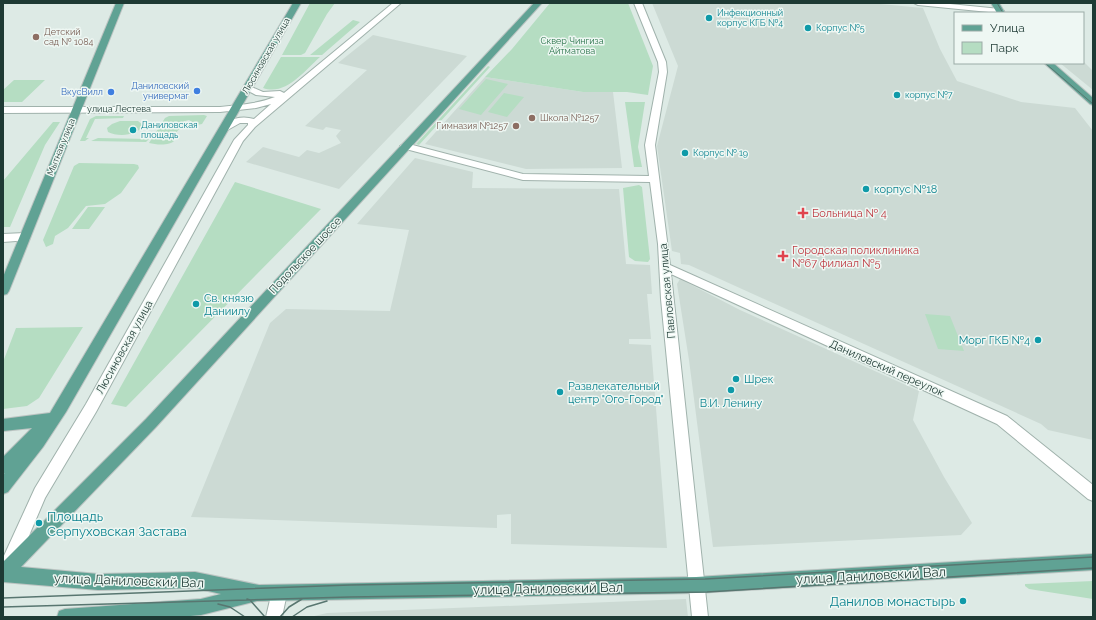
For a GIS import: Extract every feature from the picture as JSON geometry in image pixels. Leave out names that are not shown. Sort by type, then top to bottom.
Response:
[{"type":"main road","name":"Мытная улица","points":[[3,291],[120,3]]},
{"type":"main road","name":"Люсиновская улица","points":[[61,408],[297,3]]},
{"type":"main road","name":"Подольское шоссе","points":[[3,574],[151,423],[538,3]]},
{"type":"main road","points":[[995,3],[1000,12]]},
{"type":"main road","points":[[1049,64],[1093,102]]},
{"type":"main road","points":[[3,467],[61,408]]},
{"type":"main road","points":[[3,487],[38,442],[61,408]]},
{"type":"main road","points":[[3,425],[51,418]]},
{"type":"main road","name":"улица Даниловский Вал","points":[[3,574],[98,582],[195,580],[259,593],[279,593],[696,585],[1093,562]]},
{"type":"main road","points":[[65,617],[201,607],[259,593]]},
{"type":"street","points":[[247,88],[258,94],[275,95],[297,86],[397,3]]},
{"type":"street","name":"Павловская улица","points":[[638,3],[662,62],[663,72],[650,140],[665,266],[700,617]]},
{"type":"street","points":[[918,3],[1000,12]]},
{"type":"street","name":"Люсиновская улица","points":[[3,574],[40,494],[91,408],[232,153],[244,134],[252,125],[297,86]]},
{"type":"street","name":"улица Лестева","points":[[3,110],[236,108],[265,104],[286,96]]},
{"type":"street","points":[[224,129],[230,124],[241,120],[252,121],[252,125]]},
{"type":"street","points":[[405,146],[523,177],[654,179]]},
{"type":"street","points":[[3,238],[25,237]]},
{"type":"street","name":"Даниловский переулок","points":[[665,266],[1002,420],[1093,494]]},
{"type":"street","points":[[274,617],[279,593]]},
{"type":"shaded area","name":"Больница № 4","points":[[652,3],[870,3],[923,8],[940,49],[957,81],[1021,102],[1075,108],[1093,131],[1093,440],[1048,430],[1041,424],[689,265],[681,264],[680,253],[672,251],[657,146],[678,66]]},
{"type":"shaded area","points":[[373,35],[467,56],[339,189],[246,162],[263,147],[299,157],[307,150],[319,153],[341,143],[336,136],[341,130],[326,127],[323,130],[305,126],[367,70],[338,63]]},
{"type":"shaded area","points":[[1084,62],[1093,71],[1093,90],[1061,64],[1084,64]]},
{"type":"shaded area","name":"Школа №1257","points":[[485,77],[583,92],[613,92],[622,168],[526,169],[425,144]]},
{"type":"shaded area","points":[[415,158],[473,172],[472,188],[619,189],[626,264],[650,265],[652,294],[647,294],[651,339],[629,339],[629,344],[651,345],[667,548],[511,544],[511,514],[497,515],[497,528],[191,517],[270,323],[286,309],[390,311],[409,230],[357,224]]},
{"type":"shaded area","points":[[680,279],[740,310],[919,391],[913,420],[944,477],[972,523],[961,535],[713,547],[689,360],[677,284]]},
{"type":"shaded area","points":[[686,599],[688,617],[310,617],[327,613]]},
{"type":"green space","points":[[310,3],[335,3],[327,14],[305,53],[301,55],[282,55]]},
{"type":"green space","name":"Сквер Чингиза Айтматова","points":[[550,3],[628,3],[653,66],[648,95],[627,92],[583,92],[485,77],[512,49]]},
{"type":"green space","points":[[353,20],[360,22],[322,55],[310,55]]},
{"type":"green space","points":[[281,57],[320,57],[294,81],[287,85],[271,90],[263,88]]},
{"type":"green space","points":[[488,66],[490,67],[419,145],[416,144]]},
{"type":"green space","points":[[486,79],[508,84],[481,115],[459,109]]},
{"type":"green space","points":[[14,80],[45,80],[22,102],[3,102],[3,90]]},
{"type":"green space","points":[[504,93],[524,97],[507,117],[488,112]]},
{"type":"green space","points":[[625,102],[645,102],[638,147],[642,167],[634,167]]},
{"type":"green space","points":[[96,116],[124,116],[123,118],[95,119],[86,138],[89,138],[85,141],[80,141],[90,119]]},
{"type":"green space","points":[[169,116],[207,116],[202,124],[197,125],[189,120],[181,122],[181,127],[174,135],[175,140],[173,142],[163,144],[149,143],[165,118]]},
{"type":"green space","points":[[120,121],[138,121],[143,125],[137,131],[122,135],[108,132],[107,128]]},
{"type":"green space","points":[[53,122],[60,122],[45,145],[10,227],[3,227],[3,181]]},
{"type":"green space","points":[[98,138],[149,139],[146,142],[91,141]]},
{"type":"green space","points":[[79,163],[134,164],[138,165],[139,168],[121,193],[105,204],[86,206],[68,228],[55,236],[53,244],[46,247],[43,240],[74,166]]},
{"type":"green space","points":[[235,182],[321,209],[126,407],[111,404]]},
{"type":"green space","points":[[639,185],[642,187],[650,259],[648,262],[635,261],[629,257],[623,188]]},
{"type":"green space","points":[[88,207],[105,207],[89,229],[72,229]]},
{"type":"green space","points":[[925,314],[950,316],[964,351],[938,349]]},
{"type":"green space","points":[[83,327],[39,398],[27,406],[3,409],[3,362],[16,328]]},
{"type":"green space","points":[[1093,581],[1093,599],[1029,589],[1025,586],[1025,584]]},
{"type":"tram line","points":[[997,3],[1002,12]]},
{"type":"tram line","points":[[1046,64],[1093,104]]},
{"type":"tram line","points":[[3,598],[350,585],[705,579],[1093,557]]},
{"type":"tram line","points":[[250,600],[707,592],[1093,568]]},
{"type":"tram line","points":[[280,617],[289,607],[302,599]]},
{"type":"tram line","points":[[3,607],[250,600]]},
{"type":"tram line","points":[[250,600],[265,617]]},
{"type":"tram line","points":[[292,617],[307,607],[327,601]]},
{"type":"tram line","points":[[218,604],[230,607],[245,617]]},
{"type":"place","name":"Инфекционный корпус КГБ №4","points":[[709,18]]},
{"type":"place","name":"Корпус №5","points":[[808,28]]},
{"type":"place","name":"Детский сад № 1084","points":[[36,37]]},
{"type":"place","name":"Даниловский универмаг","points":[[197,91]]},
{"type":"place","name":"ВкусВилл","points":[[111,92]]},
{"type":"place","name":"корпус №7","points":[[897,95]]},
{"type":"place","name":"Школа №1257","points":[[532,118]]},
{"type":"place","name":"Гимназия №1257","points":[[516,126]]},
{"type":"place","name":"Даниловская площадь","points":[[133,130]]},
{"type":"place","name":"Корпус № 19","points":[[685,153]]},
{"type":"place","name":"корпус №18","points":[[866,189]]},
{"type":"place","name":"Больница № 4","points":[[803,213]]},
{"type":"place","name":"Городская поликлиника №67 филиал №5","points":[[783,256]]},
{"type":"place","name":"Св. князю Даниилу","points":[[196,304]]},
{"type":"place","name":"Морг ГКБ №4","points":[[1038,340]]},
{"type":"place","name":"Шрек","points":[[736,379]]},
{"type":"place","name":"В.И. Ленину","points":[[731,390]]},
{"type":"place","name":"Развлекательный центр \"Ого-Город\"","points":[[560,392]]},
{"type":"place","name":"Площадь Серпуховская Застава","points":[[39,523]]},
{"type":"place","name":"Данилов монастырь","points":[[963,601]]}]
